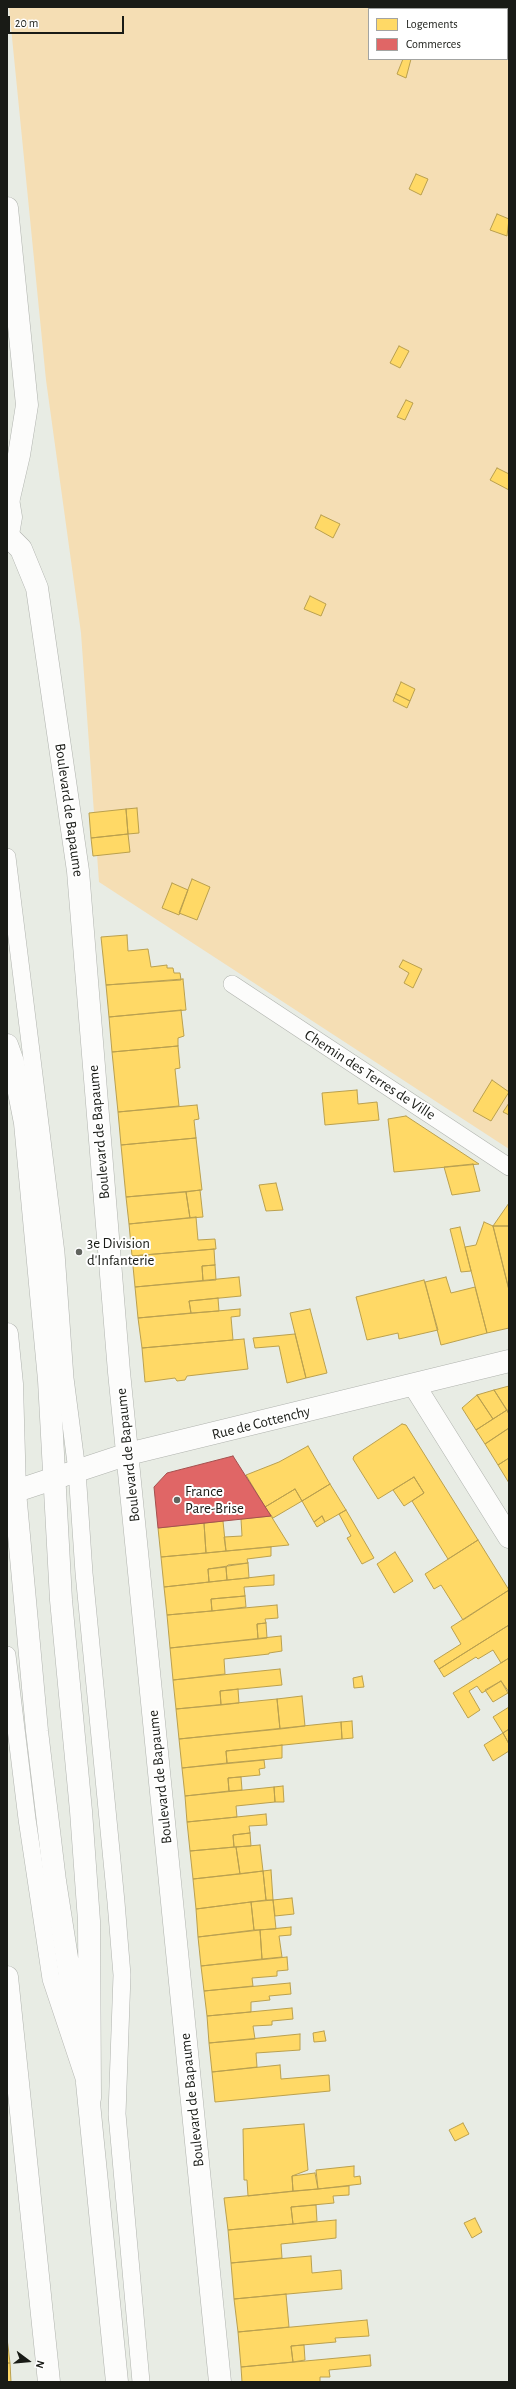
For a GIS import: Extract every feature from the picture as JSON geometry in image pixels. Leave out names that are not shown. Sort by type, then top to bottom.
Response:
[{"type":"street","points":[[7,208],[27,405],[19,455],[8,495],[10,517],[8,538]]},
{"type":"street","name":"Boulevard de Bapaume","points":[[8,538],[21,549],[37,588],[78,870],[118,1364],[220,2382]]},
{"type":"street","points":[[7,1045],[13,1062],[25,1124],[48,1380],[61,1600],[81,1812],[89,1921],[90,2098]]},
{"type":"street","points":[[7,1334],[12,1384],[11,1493],[47,1818],[70,1981],[90,2098],[117,2382]]},
{"type":"street","name":"Rue de Cottenchy","points":[[11,1493],[128,1454],[509,1361]]},
{"type":"street","points":[[414,1385],[509,1537]]},
{"type":"street","points":[[7,1977],[49,2382]]},
{"type":"lane","points":[[7,857],[56,1253],[64,1378],[77,1471],[84,1573],[121,1968],[117,2114],[141,2382]]},
{"type":"lane","name":"Chemin des Terres de Ville","points":[[232,984],[509,1167]]},
{"type":"lane","points":[[7,1655],[27,1819],[51,1979],[90,2098]]},
{"type":"shaded area","points":[[9,7],[509,7],[509,1149],[99,882],[81,633],[46,380]]},
{"type":"building: Logements","points":[[403,60],[411,60],[406,78],[397,74]]},
{"type":"building: Logements","points":[[416,174],[428,179],[421,195],[409,189]]},
{"type":"building: Logements","points":[[497,214],[509,219],[507,236],[490,230]]},
{"type":"building: Logements","points":[[399,346],[409,351],[400,368],[390,363]]},
{"type":"building: Logements","points":[[406,400],[413,403],[405,420],[397,417]]},
{"type":"building: Logements","points":[[497,468],[509,474],[509,490],[490,480]]},
{"type":"building: Logements","points":[[321,515],[340,524],[333,538],[315,528]]},
{"type":"building: Logements","points":[[310,596],[326,604],[321,616],[304,609]]},
{"type":"building: Logements","points":[[401,682],[415,689],[410,701],[396,694]]},
{"type":"building: Logements","points":[[396,694],[410,701],[407,708],[393,701]]},
{"type":"building: Logements","points":[[137,808],[139,833],[128,834],[126,809]]},
{"type":"building: Logements","points":[[126,809],[128,834],[91,838],[89,813]]},
{"type":"building: Logements","points":[[128,834],[130,852],[93,856],[91,838]]},
{"type":"building: Logements","points":[[192,879],[210,887],[197,920],[179,913]]},
{"type":"building: Logements","points":[[172,883],[188,890],[179,915],[162,908]]},
{"type":"building: Logements","points":[[127,935],[128,951],[148,949],[151,967],[167,965],[167,968],[173,968],[174,973],[180,973],[181,980],[106,985],[101,937]]},
{"type":"building: Logements","points":[[403,960],[422,969],[413,988],[404,983],[409,973],[399,967]]},
{"type":"building: Logements","points":[[183,979],[186,1010],[109,1017],[106,985]]},
{"type":"building: Logements","points":[[181,1010],[184,1036],[178,1038],[178,1046],[112,1052],[109,1017]]},
{"type":"building: Logements","points":[[178,1046],[180,1068],[175,1069],[179,1106],[118,1112],[112,1052]]},
{"type":"building: Logements","points":[[492,1080],[509,1092],[491,1121],[473,1111]]},
{"type":"building: Logements","points":[[357,1090],[358,1104],[377,1102],[379,1120],[325,1125],[322,1093]]},
{"type":"building: Logements","points":[[509,1103],[509,1115],[503,1112]]},
{"type":"building: Logements","points":[[197,1105],[199,1119],[194,1120],[196,1138],[121,1145],[118,1112]]},
{"type":"building: Logements","points":[[406,1116],[479,1164],[394,1172],[388,1119]]},
{"type":"building: Logements","points":[[196,1138],[202,1190],[126,1197],[121,1145]]},
{"type":"building: Logements","points":[[473,1164],[480,1191],[452,1195],[444,1167]]},
{"type":"building: Logements","points":[[276,1183],[283,1210],[266,1211],[259,1185]]},
{"type":"building: Logements","points":[[200,1190],[203,1217],[190,1218],[186,1192]]},
{"type":"building: Logements","points":[[186,1192],[190,1218],[129,1224],[126,1197]]},
{"type":"building: Logements","points":[[509,1203],[509,1226],[493,1226]]},
{"type":"building: Logements","points":[[196,1217],[198,1240],[215,1239],[216,1249],[132,1256],[129,1224]]},
{"type":"building: Logements","points":[[484,1222],[493,1226],[509,1290],[509,1328],[487,1333],[465,1247],[476,1245]]},
{"type":"building: Logements","points":[[493,1226],[509,1226],[509,1290]]},
{"type":"building: Logements","points":[[460,1227],[471,1271],[461,1272],[450,1229]]},
{"type":"building: Logements","points":[[214,1249],[215,1265],[202,1266],[203,1281],[135,1287],[132,1256]]},
{"type":"building: Logements","points":[[215,1265],[216,1280],[203,1281],[202,1266]]},
{"type":"building: Logements","points":[[239,1277],[241,1296],[189,1301],[191,1313],[138,1318],[135,1287]]},
{"type":"building: Logements","points":[[446,1277],[451,1293],[475,1287],[487,1333],[441,1345],[425,1282]]},
{"type":"building: Logements","points":[[424,1280],[438,1330],[399,1339],[398,1333],[367,1340],[356,1297]]},
{"type":"building: Logements","points":[[218,1298],[219,1311],[191,1313],[189,1301]]},
{"type":"building: Logements","points":[[240,1309],[240,1316],[231,1317],[233,1340],[142,1348],[138,1318]]},
{"type":"building: Logements","points":[[310,1309],[327,1373],[306,1378],[290,1313]]},
{"type":"building: Logements","points":[[295,1334],[306,1378],[287,1383],[279,1346],[255,1348],[253,1338]]},
{"type":"building: Logements","points":[[244,1339],[248,1369],[187,1376],[185,1380],[177,1381],[175,1378],[145,1382],[142,1348]]},
{"type":"building: Logements","points":[[509,1386],[509,1414],[494,1390]]},
{"type":"building: Logements","points":[[494,1390],[507,1410],[493,1419],[477,1395]]},
{"type":"building: Logements","points":[[477,1395],[493,1419],[476,1430],[462,1408]]},
{"type":"building: Logements","points":[[507,1410],[509,1414],[509,1428],[485,1444],[476,1430]]},
{"type":"building: Logements","points":[[402,1424],[406,1425],[478,1540],[448,1559],[412,1501],[424,1493],[414,1477],[378,1499],[353,1459],[354,1456]]},
{"type":"building: Logements","points":[[509,1428],[509,1458],[498,1465],[485,1444]]},
{"type":"building: Logements","points":[[308,1446],[330,1484],[302,1501],[295,1489],[265,1507],[246,1475],[279,1462]]},
{"type":"building: Logements","points":[[509,1458],[509,1483],[498,1465]]},
{"type":"building: Logements","points":[[414,1477],[424,1493],[404,1506],[393,1490]]},
{"type":"building: Logements","points":[[330,1484],[346,1510],[325,1522],[322,1516],[314,1522],[302,1501]]},
{"type":"building: Logements","points":[[295,1489],[302,1501],[273,1518],[265,1507]]},
{"type":"building: Logements","points":[[346,1510],[374,1558],[362,1564],[347,1538],[351,1536],[339,1514]]},
{"type":"building: Logements","points":[[271,1516],[289,1545],[226,1551],[224,1537],[242,1536],[241,1519]]},
{"type":"building: Logements","points":[[322,1516],[325,1522],[317,1527],[314,1522]]},
{"type":"building: Logements","points":[[223,1521],[226,1551],[206,1553],[204,1523]]},
{"type":"building: Logements","points":[[204,1523],[206,1553],[161,1557],[158,1528]]},
{"type":"building: Logements","points":[[478,1540],[509,1590],[463,1620],[441,1585],[434,1589],[425,1574]]},
{"type":"building: Logements","points":[[271,1547],[271,1556],[247,1559],[248,1563],[208,1569],[209,1582],[164,1587],[161,1557]]},
{"type":"building: Logements","points":[[395,1552],[413,1581],[394,1593],[377,1564]]},
{"type":"building: Logements","points":[[248,1563],[249,1578],[227,1580],[226,1567],[228,1565]]},
{"type":"building: Logements","points":[[226,1567],[227,1580],[209,1582],[208,1569]]},
{"type":"building: Logements","points":[[274,1575],[274,1585],[244,1587],[245,1596],[211,1599],[212,1611],[167,1615],[164,1587]]},
{"type":"building: Logements","points":[[509,1590],[509,1625],[439,1669],[434,1661],[461,1644],[451,1627]]},
{"type":"building: Logements","points":[[245,1596],[246,1607],[212,1611],[211,1599]]},
{"type":"building: Logements","points":[[277,1605],[278,1618],[265,1619],[266,1623],[257,1624],[258,1639],[170,1648],[167,1615]]},
{"type":"building: Logements","points":[[266,1623],[267,1638],[258,1639],[257,1624]]},
{"type":"building: Logements","points":[[509,1625],[509,1658],[501,1663],[493,1650],[478,1659],[476,1657],[444,1677],[439,1669]]},
{"type":"building: Logements","points":[[281,1636],[282,1651],[224,1659],[225,1674],[173,1680],[170,1648]]},
{"type":"building: Logements","points":[[509,1658],[509,1692],[501,1681],[482,1693],[477,1686],[469,1691],[480,1710],[468,1718],[453,1693]]},
{"type":"building: Logements","points":[[280,1669],[282,1685],[220,1691],[221,1705],[176,1709],[173,1680]]},
{"type":"building: Logements","points":[[362,1676],[364,1687],[354,1688],[353,1678]]},
{"type":"building: Logements","points":[[501,1681],[508,1693],[493,1702],[485,1690]]},
{"type":"building: Logements","points":[[238,1689],[239,1703],[221,1705],[220,1691]]},
{"type":"building: Logements","points":[[302,1696],[305,1726],[280,1729],[277,1699]]},
{"type":"building: Logements","points":[[277,1699],[280,1729],[179,1739],[176,1709]]},
{"type":"building: Logements","points":[[509,1707],[509,1729],[503,1733],[493,1717]]},
{"type":"building: Logements","points":[[352,1721],[353,1738],[342,1739],[341,1722]]},
{"type":"building: Logements","points":[[341,1722],[342,1739],[226,1751],[227,1763],[182,1768],[179,1739]]},
{"type":"building: Logements","points":[[509,1729],[509,1744],[503,1733]]},
{"type":"building: Logements","points":[[503,1733],[509,1744],[509,1751],[493,1761],[484,1745]]},
{"type":"building: Logements","points":[[282,1745],[282,1758],[227,1763],[226,1751]]},
{"type":"building: Logements","points":[[264,1760],[265,1768],[259,1769],[260,1775],[228,1778],[229,1791],[185,1796],[182,1768]]},
{"type":"building: Logements","points":[[241,1777],[242,1790],[229,1791],[228,1778]]},
{"type":"building: Logements","points":[[283,1786],[284,1802],[275,1802],[274,1787]]},
{"type":"building: Logements","points":[[274,1787],[275,1802],[236,1806],[237,1817],[187,1822],[185,1796]]},
{"type":"building: Logements","points":[[266,1814],[267,1825],[249,1826],[250,1833],[233,1835],[234,1847],[190,1851],[187,1822]]},
{"type":"building: Logements","points":[[250,1833],[251,1846],[234,1847],[233,1835]]},
{"type":"building: Logements","points":[[260,1845],[263,1871],[240,1874],[236,1847]]},
{"type":"building: Logements","points":[[236,1847],[240,1874],[193,1879],[190,1851]]},
{"type":"building: Logements","points":[[271,1870],[273,1900],[266,1900],[263,1871]]},
{"type":"building: Logements","points":[[263,1871],[266,1900],[196,1909],[193,1879]]},
{"type":"building: Logements","points":[[292,1898],[294,1914],[275,1916],[273,1900]]},
{"type":"building: Logements","points":[[273,1900],[276,1929],[254,1930],[251,1902]]},
{"type":"building: Logements","points":[[251,1902],[254,1930],[198,1937],[196,1909]]},
{"type":"building: Logements","points":[[291,1927],[291,1935],[279,1936],[282,1957],[262,1959],[260,1930]]},
{"type":"building: Logements","points":[[260,1930],[262,1959],[201,1966],[198,1937]]},
{"type":"building: Logements","points":[[287,1957],[288,1970],[277,1971],[277,1976],[252,1978],[253,1986],[204,1991],[201,1966]]},
{"type":"building: Logements","points":[[290,1983],[291,1994],[269,1996],[270,2000],[251,2002],[251,2012],[207,2016],[204,1991]]},
{"type":"building: Logements","points":[[292,2008],[293,2019],[272,2021],[272,2025],[253,2026],[255,2039],[209,2043],[207,2016]]},
{"type":"building: Logements","points":[[324,2031],[326,2041],[314,2042],[313,2033]]},
{"type":"building: Logements","points":[[300,2034],[300,2050],[256,2053],[257,2067],[212,2072],[209,2043]]},
{"type":"building: Logements","points":[[280,2065],[281,2079],[329,2075],[330,2091],[215,2102],[212,2072]]},
{"type":"building: Logements","points":[[463,2123],[469,2134],[455,2141],[449,2130]]},
{"type":"building: Logements","points":[[304,2124],[308,2170],[292,2176],[293,2191],[248,2196],[247,2180],[244,2180],[243,2129]]},
{"type":"building: Logements","points":[[354,2166],[354,2177],[360,2176],[361,2184],[318,2189],[316,2170]]},
{"type":"building: Logements","points":[[315,2173],[318,2189],[293,2191],[292,2176]]},
{"type":"building: Logements","points":[[349,2186],[349,2195],[333,2196],[334,2203],[291,2207],[293,2224],[228,2230],[224,2198]]},
{"type":"building: Logements","points":[[316,2205],[317,2221],[293,2224],[291,2207]]},
{"type":"building: Logements","points":[[475,2218],[482,2232],[472,2238],[464,2223]]},
{"type":"building: Logements","points":[[336,2220],[336,2238],[281,2244],[282,2258],[231,2263],[228,2230]]},
{"type":"building: Logements","points":[[311,2256],[312,2273],[341,2270],[342,2289],[234,2299],[231,2263]]},
{"type":"building: Logements","points":[[286,2294],[289,2327],[238,2332],[234,2299]]},
{"type":"building: Logements","points":[[367,2320],[369,2336],[335,2338],[336,2342],[291,2346],[293,2362],[241,2367],[238,2332]]},
{"type":"building: Logements","points":[[7,2338],[10,2363],[7,2363]]},
{"type":"building: Logements","points":[[304,2345],[305,2360],[293,2362],[291,2346]]},
{"type":"building: Logements","points":[[370,2355],[371,2366],[329,2370],[330,2377],[320,2377],[320,2382],[242,2382],[241,2367]]},
{"type":"building: Logements","points":[[7,2363],[10,2363],[11,2382],[7,2382]]},
{"type":"building: Commerces","points":[[233,1456],[271,1516],[158,1528],[154,1487],[167,1473]]},
{"type":"place","name":"3e Division d'Infanterie","points":[[79,1252]]},
{"type":"place","name":"France Pare-Brise","points":[[177,1500]]}]
